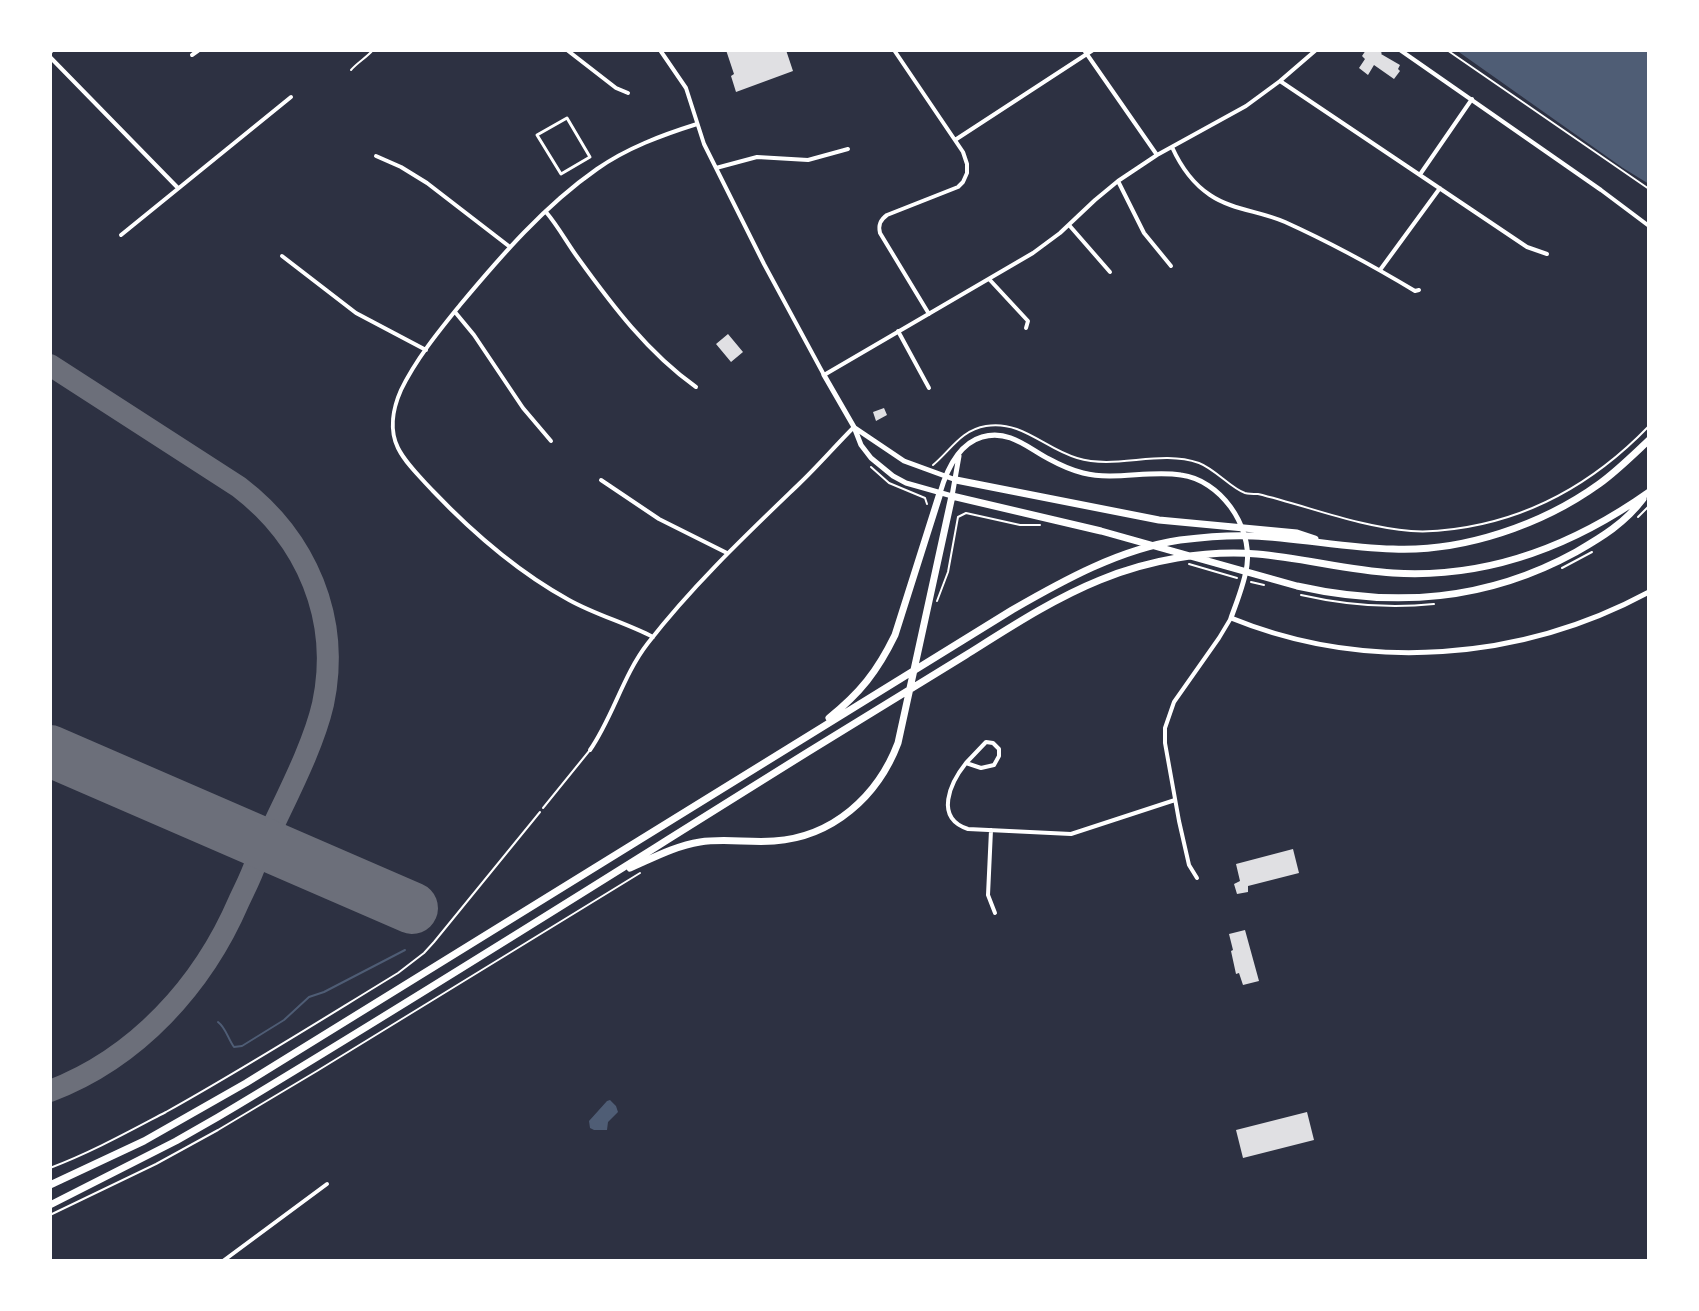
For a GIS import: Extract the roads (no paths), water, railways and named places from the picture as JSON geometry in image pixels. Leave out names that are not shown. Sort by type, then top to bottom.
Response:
[{"type":"highway","points":[[50,1185],[144,1141],[220,1098],[1012,610],[1070,578],[1129,554],[1168,543],[1254,532],[1297,533],[1328,544],[1394,550],[1449,546],[1494,535],[1571,502],[1599,484],[1649,440]]},
{"type":"highway","points":[[956,480],[1159,520],[1254,532]]},
{"type":"highway","points":[[805,737],[864,687],[884,657],[895,635],[940,493]]},
{"type":"highway","points":[[610,877],[680,846],[718,840],[775,841],[802,836],[825,828],[855,808],[876,786],[891,760],[900,733],[952,496],[1101,531],[1260,577],[1328,593],[1385,598],[1426,597],[1513,579],[1570,555],[1622,523],[1648,493]]},
{"type":"highway","points":[[50,1203],[218,1117],[980,646],[1075,591],[1139,567],[1168,560],[1230,553],[1398,574],[1439,573],[1500,564],[1569,540],[1648,493]]},
{"type":"street","points":[[192,55],[199,50]]},
{"type":"street","points":[[567,50],[616,88],[628,93]]},
{"type":"street","points":[[660,50],[686,88],[716,168],[865,450],[881,467],[906,483],[952,496],[959,455]]},
{"type":"street","points":[[894,50],[955,140],[967,164],[961,185],[887,215],[879,225],[880,233],[929,314]]},
{"type":"street","points":[[955,140],[1093,50]]},
{"type":"street","points":[[824,375],[1050,241],[1118,181],[1157,155],[1246,106],[1316,50]]},
{"type":"street","points":[[1400,50],[1649,226]]},
{"type":"street","points":[[1086,52],[1157,155]]},
{"type":"street","points":[[51,53],[178,188]]},
{"type":"street","points":[[1280,81],[1527,247],[1547,254]]},
{"type":"street","points":[[121,235],[291,97]]},
{"type":"street","points":[[1420,174],[1472,99]]},
{"type":"street","points":[[567,118],[590,157],[561,174],[537,135],[567,118]]},
{"type":"street","points":[[653,637],[571,601],[526,573],[489,544],[451,509],[408,462],[396,444],[393,422],[400,392],[426,350],[510,247],[577,185],[612,159],[649,141],[697,124]]},
{"type":"street","points":[[1172,147],[1189,177],[1215,198],[1287,223],[1415,291],[1419,290]]},
{"type":"street","points":[[716,168],[757,157],[808,160],[848,149]]},
{"type":"street","points":[[376,156],[427,183],[510,247]]},
{"type":"street","points":[[1118,181],[1144,233],[1171,266]]},
{"type":"street","points":[[1380,270],[1440,188]]},
{"type":"street","points":[[546,212],[626,321],[675,373],[696,387]]},
{"type":"street","points":[[1069,225],[1110,272]]},
{"type":"street","points":[[282,256],[356,313],[426,350]]},
{"type":"street","points":[[989,279],[1028,321],[1026,328]]},
{"type":"street","points":[[455,312],[523,408],[551,441]]},
{"type":"street","points":[[898,331],[929,388]]},
{"type":"street","points":[[854,427],[904,461],[956,480]]},
{"type":"street","points":[[590,750],[639,657],[653,637],[727,553],[800,484],[854,427]]},
{"type":"street","points":[[940,493],[952,462],[964,448],[975,440],[996,435],[1015,439],[1067,469],[1091,475],[1183,475],[1215,489],[1232,508],[1246,545],[1247,564],[1239,595],[1231,618],[1219,638],[1180,692],[1169,712],[1165,728],[1175,800],[1189,865],[1197,878]]},
{"type":"street","points":[[601,480],[659,519],[727,553]]},
{"type":"street","points":[[1231,618],[1259,629],[1318,644],[1380,652],[1418,653],[1523,640],[1578,623],[1649,592]]},
{"type":"street","points":[[966,763],[977,768],[991,766],[997,761],[999,749],[993,743],[986,742],[979,747],[966,763],[951,785],[949,813],[952,820],[962,827],[1071,834],[1175,800]]},
{"type":"street","points":[[991,830],[988,895],[995,913]]},
{"type":"street","points":[[223,1261],[327,1184]]},
{"type":"lane","points":[[543,808],[590,750]]},
{"type":"water","points":[[1456,50],[1649,50],[1649,184],[1623,168]]},
{"type":"water","points":[[610,1100],[618,1112],[608,1122],[607,1130],[590,1128],[589,1121]]},
{"type":"waterway","points":[[218,1022],[234,1047],[242,1046],[284,1020],[309,997],[405,950]]}]
